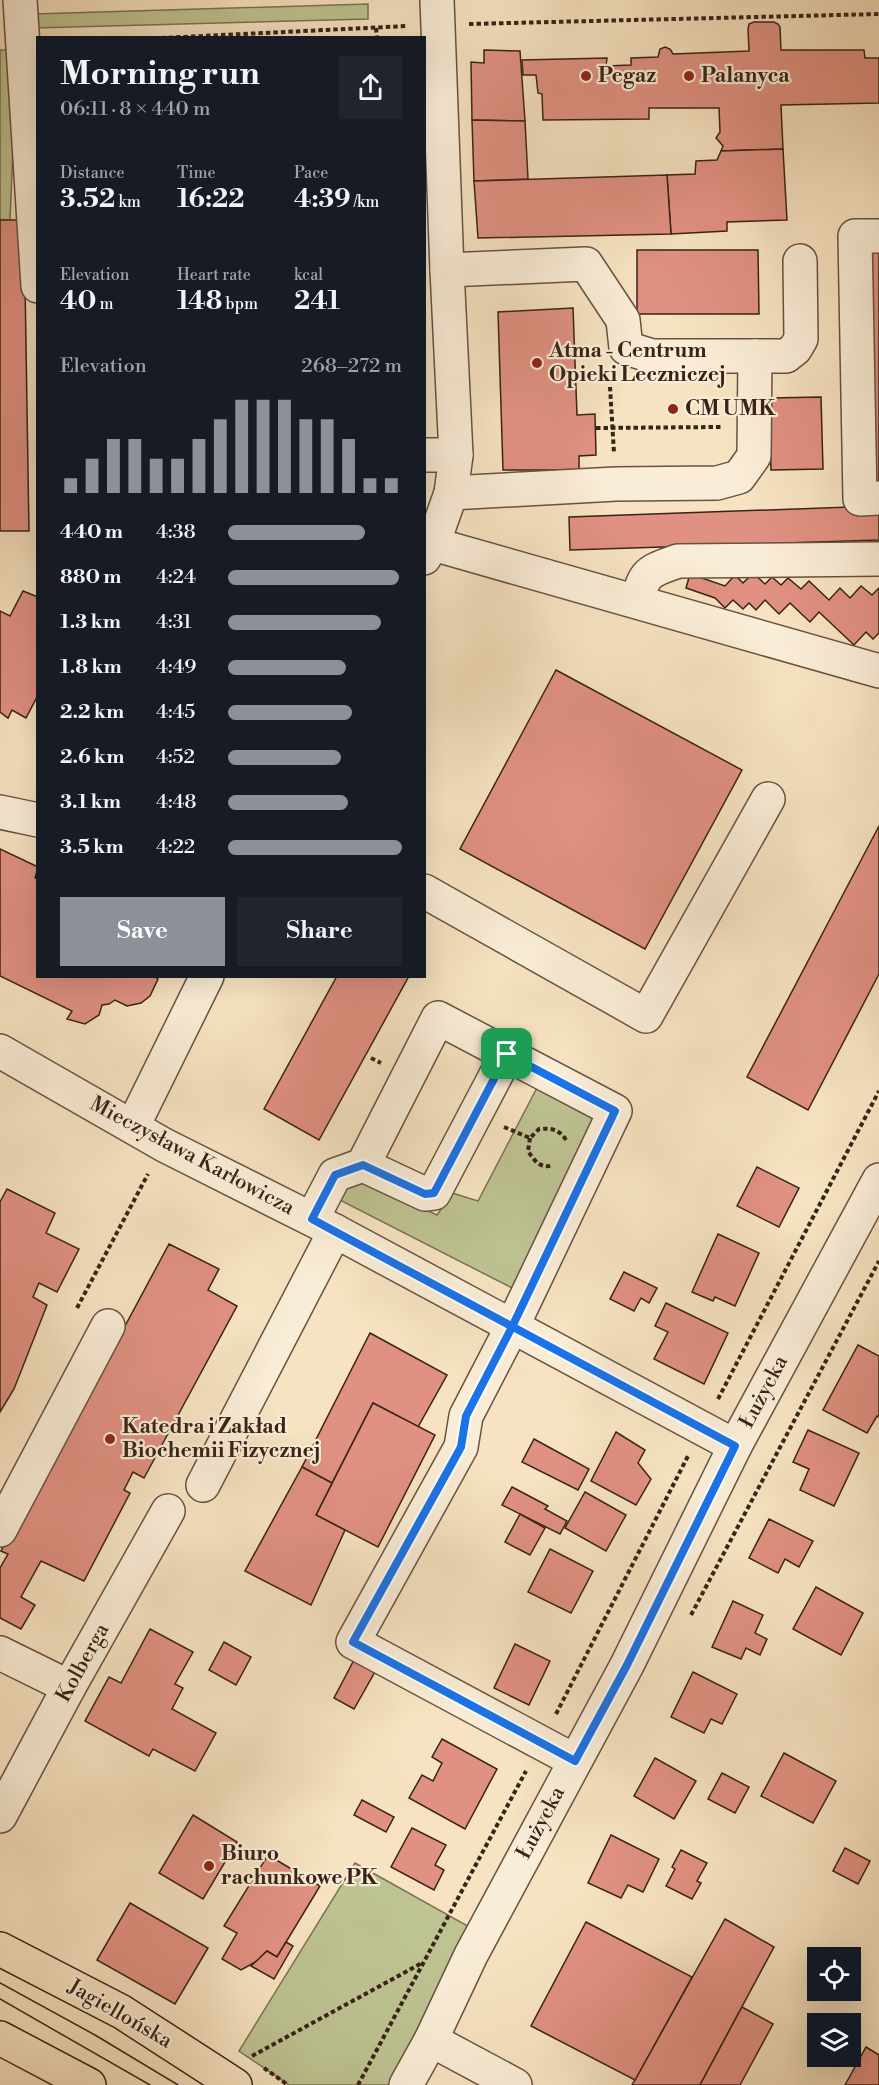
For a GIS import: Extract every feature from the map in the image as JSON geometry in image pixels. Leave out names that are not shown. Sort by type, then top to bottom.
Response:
[{"type":"main road","name":"Jagiellońska","points":[[0,1949],[242,2071]]},
{"type":"main road","points":[[0,2038],[89,2085]]},
{"type":"street","points":[[20,0],[36,247]]},
{"type":"street","points":[[438,13],[442,99],[439,250],[456,455],[451,493],[429,551],[638,601],[879,671]]},
{"type":"street","points":[[879,236],[855,236],[860,499],[879,498]]},
{"type":"street","points":[[439,250],[586,264],[623,320],[626,348],[652,356],[786,356],[795,349],[801,339],[800,261]]},
{"type":"street","points":[[451,493],[616,484],[717,483],[739,477],[754,456],[755,356]]},
{"type":"street","points":[[426,455],[456,455]]},
{"type":"street","points":[[638,601],[641,584],[649,572],[678,561],[879,559]]},
{"type":"street","points":[[426,892],[646,1016],[768,799]]},
{"type":"street","points":[[0,812],[36,820]]},
{"type":"street","points":[[133,1126],[206,978]]},
{"type":"street","points":[[203,1485],[323,1225],[335,1175],[363,1165],[438,1018],[615,1111],[512,1327],[466,1416],[461,1447],[353,1642],[575,1761]]},
{"type":"street","name":"Mieczysława Karłowicza","points":[[0,1051],[164,1144],[323,1225],[735,1446]]},
{"type":"street","points":[[363,1165],[425,1194],[434,1193],[507,1054]]},
{"type":"street","name":"Łużycka","points":[[406,2085],[431,2040],[471,1955],[627,1665],[735,1446],[879,1180]]},
{"type":"street","points":[[0,1530],[108,1326]]},
{"type":"street","name":"Kolberga","points":[[0,1816],[69,1687],[168,1511]]},
{"type":"street","points":[[0,1653],[69,1687]]},
{"type":"street","points":[[431,2040],[515,2085]]},
{"type":"path","points":[[204,36],[376,28],[438,13],[879,14]]},
{"type":"path","points":[[376,28],[377,36]]},
{"type":"path","points":[[610,387],[616,484]]},
{"type":"path","points":[[596,428],[612,426],[755,427]]},
{"type":"path","points":[[358,2085],[541,1742],[879,1091]]},
{"type":"path","points":[[72,1318],[164,1144]]},
{"type":"path","points":[[242,2071],[423,1962]]},
{"type":"green space","points":[[368,4],[368,19],[35,28],[34,14]]},
{"type":"green space","points":[[0,50],[17,50],[10,220],[0,220]]},
{"type":"green space","points":[[540,1082],[595,1111],[600,1126],[514,1289],[334,1197],[353,1177],[437,1215],[452,1193],[478,1201]]},
{"type":"green space","points":[[355,1863],[482,1934],[406,2085],[289,2085],[239,2051]]},
{"type":"building","points":[[754,22],[778,24],[781,50],[864,50],[865,58],[879,58],[879,103],[781,105],[783,149],[721,151],[723,146],[716,138],[720,132],[719,108],[649,108],[649,119],[543,120],[542,94],[538,93],[536,75],[523,75],[522,60],[607,58],[606,66],[631,65],[631,58],[658,57],[660,49],[665,47],[673,54],[749,51],[748,29],[749,24]]},
{"type":"building","points":[[484,50],[520,51],[525,121],[472,120],[471,62],[484,63]]},
{"type":"building","points":[[472,120],[525,121],[528,179],[474,181]]},
{"type":"building","points":[[783,149],[787,220],[727,222],[727,231],[671,234],[667,175],[695,174],[696,161],[717,160],[721,151]]},
{"type":"building","points":[[667,175],[671,234],[478,238],[474,181]]},
{"type":"building","points":[[0,220],[24,220],[29,531],[0,531]]},
{"type":"building","points":[[866,249],[879,249],[879,492],[874,492]]},
{"type":"building","points":[[637,250],[758,250],[759,314],[637,314]]},
{"type":"building","name":"Atma - Centrum Opieki Leczniczej","points":[[573,308],[577,415],[595,414],[596,455],[579,456],[579,470],[503,470],[498,312]]},
{"type":"building","points":[[821,397],[823,469],[771,470],[769,398]]},
{"type":"building","points":[[879,506],[879,540],[570,550],[569,517]]},
{"type":"building","points":[[753,573],[765,584],[772,577],[781,585],[788,578],[801,589],[809,581],[829,600],[840,588],[850,598],[861,586],[872,595],[879,588],[879,633],[873,639],[866,632],[854,645],[819,612],[810,622],[790,603],[779,614],[765,600],[756,610],[749,603],[743,609],[733,600],[725,608],[715,598],[686,588],[690,574],[725,586],[735,575],[743,583]]},
{"type":"building","points":[[23,591],[36,596],[36,699],[26,718],[12,710],[8,718],[0,712],[0,611],[10,616]]},
{"type":"building","points":[[556,670],[742,770],[645,949],[460,849]]},
{"type":"building","points":[[879,826],[879,974],[808,1110],[747,1077]]},
{"type":"building","points":[[0,849],[36,866],[36,978],[158,979],[150,996],[141,1003],[127,1006],[115,1000],[102,1005],[99,1015],[85,1024],[67,1019],[72,1011],[0,976]]},
{"type":"building","points":[[336,978],[408,978],[319,1140],[264,1109]]},
{"type":"building","points":[[757,1167],[799,1188],[779,1227],[737,1206]]},
{"type":"building","points":[[7,1189],[55,1213],[46,1233],[79,1249],[57,1292],[39,1283],[33,1297],[47,1305],[14,1389],[0,1412],[0,1202]]},
{"type":"building","points":[[718,1234],[759,1253],[735,1306],[715,1297],[713,1301],[692,1292]]},
{"type":"building","name":"Katedra i Zakład Biochemii Fizycznej","points":[[169,1244],[219,1269],[208,1290],[237,1306],[144,1478],[133,1472],[124,1490],[130,1493],[84,1581],[41,1561],[21,1597],[35,1605],[21,1629],[0,1618],[0,1568],[8,1554],[1,1551]]},
{"type":"building","points":[[624,1272],[657,1288],[649,1303],[641,1298],[634,1311],[610,1299]]},
{"type":"building","points":[[666,1303],[728,1333],[704,1384],[654,1359],[668,1332],[655,1326]]},
{"type":"building","points":[[370,1333],[447,1375],[418,1427],[373,1403],[332,1483],[302,1467]]},
{"type":"building","points":[[858,1345],[879,1356],[879,1417],[877,1416],[867,1433],[823,1410]]},
{"type":"building","points":[[373,1403],[435,1435],[378,1547],[316,1515]]},
{"type":"building","points":[[808,1430],[859,1453],[834,1506],[800,1490],[809,1469],[793,1462]]},
{"type":"building","points":[[616,1432],[645,1450],[638,1463],[651,1479],[636,1505],[591,1481]]},
{"type":"building","points":[[534,1439],[589,1469],[578,1490],[522,1462]]},
{"type":"building","points":[[302,1467],[332,1483],[316,1515],[345,1530],[311,1605],[245,1571]]},
{"type":"building","points":[[512,1487],[548,1506],[545,1509],[567,1521],[560,1534],[502,1505]]},
{"type":"building","points":[[585,1492],[626,1515],[606,1551],[565,1528]]},
{"type":"building","points":[[520,1514],[545,1528],[530,1555],[505,1542]]},
{"type":"building","points":[[769,1519],[813,1541],[799,1567],[785,1559],[778,1573],[749,1558]]},
{"type":"building","points":[[550,1549],[593,1571],[571,1613],[528,1592]]},
{"type":"building","points":[[816,1587],[863,1613],[841,1655],[793,1629]]},
{"type":"building","points":[[733,1601],[763,1615],[755,1633],[767,1639],[760,1655],[746,1648],[741,1659],[712,1647]]},
{"type":"building","points":[[150,1629],[193,1652],[175,1684],[183,1688],[172,1709],[216,1733],[195,1771],[153,1749],[149,1756],[85,1721],[109,1677],[121,1683]]},
{"type":"building","points":[[224,1642],[251,1657],[236,1685],[209,1670]]},
{"type":"building","points":[[515,1644],[550,1661],[529,1705],[494,1688]]},
{"type":"building","points":[[355,1658],[376,1670],[354,1709],[334,1698]]},
{"type":"building","points":[[693,1672],[737,1694],[722,1724],[711,1719],[704,1733],[671,1717]]},
{"type":"building","points":[[442,1739],[497,1769],[465,1829],[409,1798],[422,1775],[433,1781],[442,1763],[432,1757]]},
{"type":"building","points":[[784,1753],[836,1781],[813,1823],[761,1796]]},
{"type":"building","points":[[655,1758],[696,1781],[674,1819],[634,1796]]},
{"type":"building","points":[[722,1773],[749,1787],[735,1813],[708,1799]]},
{"type":"building","points":[[362,1800],[394,1817],[386,1832],[354,1815]]},
{"type":"building","points":[[193,1815],[237,1842],[203,1899],[159,1873]]},
{"type":"building","points":[[412,1828],[446,1845],[435,1865],[444,1870],[434,1890],[391,1867]]},
{"type":"building","points":[[611,1835],[659,1859],[643,1892],[628,1885],[621,1898],[588,1883]]},
{"type":"building","points":[[845,1848],[870,1861],[858,1884],[833,1871]]},
{"type":"building","points":[[681,1850],[707,1863],[697,1881],[701,1883],[692,1899],[666,1886]]},
{"type":"building","points":[[268,1855],[320,1886],[277,1957],[267,1951],[257,1961],[241,1970],[222,1959],[237,1933],[224,1926]]},
{"type":"building","points":[[130,1903],[208,1948],[175,2004],[97,1960]]},
{"type":"building","points":[[725,1919],[774,1947],[700,2085],[632,2085]]},
{"type":"building","points":[[586,1922],[692,1977],[635,2080],[531,2026]]},
{"type":"building","points":[[286,1942],[293,1946],[274,1979],[251,1966],[267,1951],[277,1957]]},
{"type":"building","points":[[742,2007],[773,2024],[740,2085],[700,2085]]},
{"type":"building","points":[[866,2047],[879,2055],[879,2085],[845,2085],[855,2067],[861,2067],[861,2056]]},
{"type":"tram line","points":[[0,1983],[95,2035],[178,2085]]},
{"type":"tram line","points":[[0,1999],[150,2085]]},
{"type":"place","name":"Pegaz","points":[[586,76]]},
{"type":"place","name":"Palanyca","points":[[689,76]]},
{"type":"place","name":"Atma - Centrum Opieki Leczniczej","points":[[537,363]]},
{"type":"place","name":"CM UMK","points":[[673,409]]},
{"type":"place","name":"Katedra i Zakład Biochemii Fizycznej","points":[[110,1439]]},
{"type":"place","name":"Biuro rachunkowe PK","points":[[209,1866]]},
{"type":"route","points":[[507,1054],[434,1193],[425,1194],[363,1165],[335,1175],[312,1219],[512,1327],[735,1446],[627,1665],[575,1761],[353,1642],[461,1447],[466,1416],[512,1327],[615,1111],[507,1054]]}]
